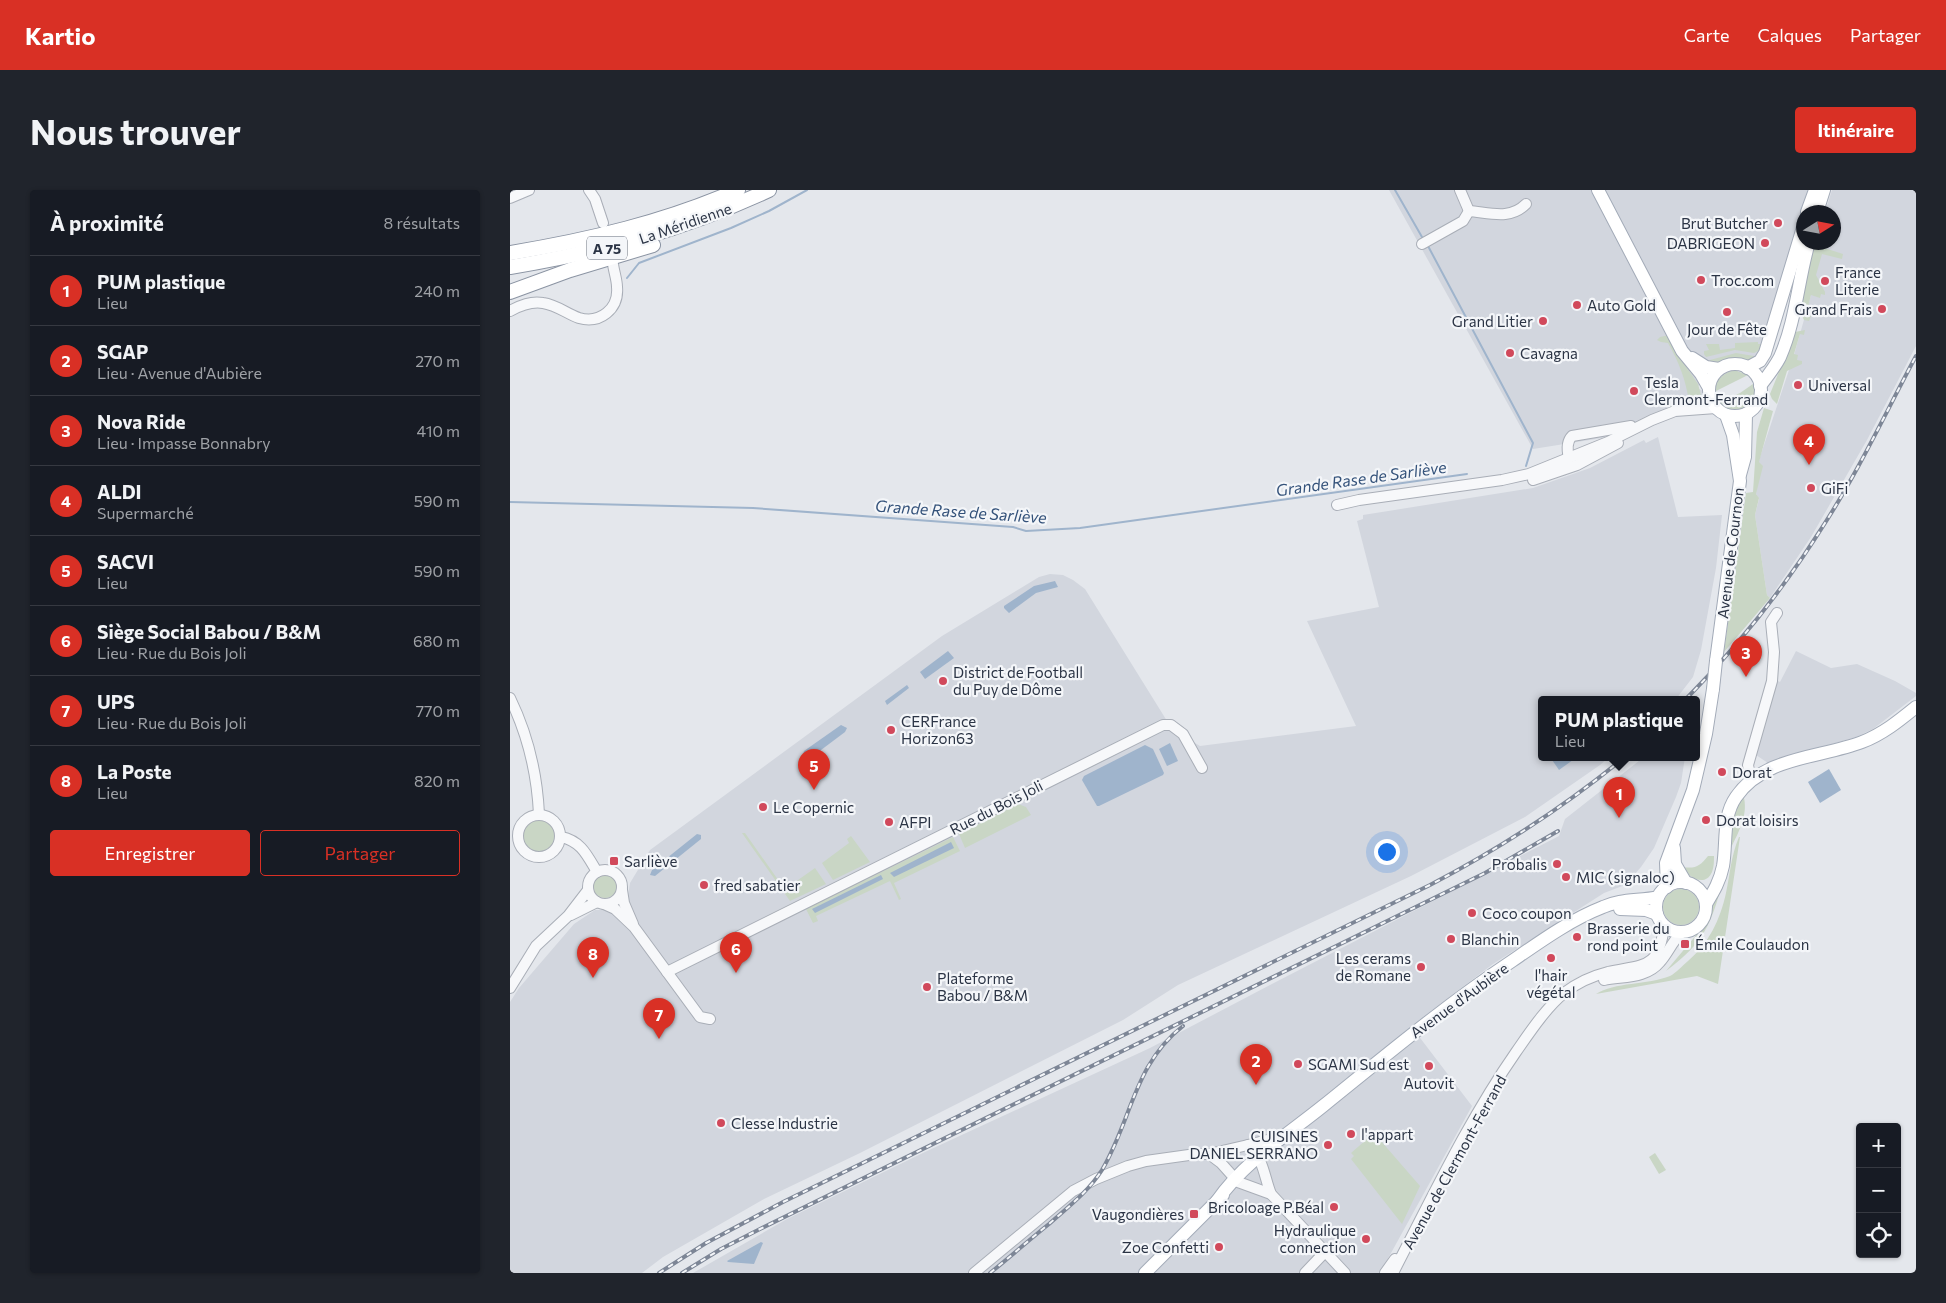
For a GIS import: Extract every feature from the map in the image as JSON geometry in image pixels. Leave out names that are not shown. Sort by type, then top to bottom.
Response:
[{"type":"highway","name":"La Méridienne","points":[[510,253],[616,232],[706,204],[738,190]]},
{"type":"highway","name":"La Méridienne","points":[[510,267],[599,250],[651,236],[702,219],[769,190]]},
{"type":"highway","points":[[510,292],[562,272],[664,241],[702,219]]},
{"type":"main road","points":[[1600,190],[1684,349],[1696,362],[1719,370]]},
{"type":"main road","points":[[1600,190],[1671,331],[1682,350],[1701,374],[1721,412],[1739,416],[1746,414],[1753,409],[1758,401],[1760,386],[1781,356],[1794,313],[1800,276],[1807,250]]},
{"type":"main road","points":[[1810,205],[1815,190]]},
{"type":"main road","points":[[1819,205],[1824,190]]},
{"type":"main road","points":[[1747,368],[1760,361],[1766,353],[1796,250]]},
{"type":"main road","points":[[1709,392],[1713,376],[1719,370],[1733,364],[1747,368],[1756,376],[1760,386]]},
{"type":"main road","name":"Avenue de Cournon","points":[[1721,412],[1733,435],[1740,474]]},
{"type":"main road","name":"Avenue de Cournon","points":[[1675,840],[1695,784],[1706,734],[1733,544],[1740,474],[1745,457],[1746,414]]},
{"type":"main road","points":[[1706,904],[1720,878],[1730,809],[1736,797],[1751,780],[1775,767],[1864,742],[1894,725],[1916,707]]},
{"type":"main road","points":[[1675,840],[1675,864],[1691,885],[1703,895],[1706,913],[1703,921],[1697,928],[1689,932],[1672,931],[1664,926],[1657,914],[1656,906],[1658,897],[1667,887],[1676,883],[1691,885],[1709,885],[1720,878]]},
{"type":"main road","points":[[1667,887],[1666,863],[1675,840]]},
{"type":"main road","name":"Avenue d'Aubière","points":[[1145,1273],[1236,1181],[1286,1134],[1382,1057],[1487,978],[1555,932],[1588,914],[1619,901],[1658,897]]},
{"type":"main road","name":"Avenue d'Aubière","points":[[1588,914],[1620,909],[1646,910],[1657,914]]},
{"type":"street","points":[[510,198],[529,190]]},
{"type":"street","points":[[589,190],[595,199],[603,223]]},
{"type":"street","points":[[1460,190],[1469,211]]},
{"type":"street","points":[[1469,211],[1510,214],[1519,211],[1526,204]]},
{"type":"street","points":[[1422,244],[1463,221],[1469,211]]},
{"type":"street","points":[[510,311],[527,303],[537,302],[557,307],[577,317],[588,320],[597,319],[606,314],[617,298],[613,264]]},
{"type":"street","points":[[1709,392],[1702,404],[1689,410],[1632,436],[1577,465],[1523,482],[1356,507],[1337,505],[1502,480],[1536,472],[1608,442],[1639,425],[1675,411],[1689,410],[1721,412]]},
{"type":"street","points":[[1567,458],[1569,439],[1572,436],[1639,425]]},
{"type":"street","points":[[1751,780],[1748,765],[1772,681],[1774,652],[1770,622],[1777,614]]},
{"type":"street","points":[[510,698],[524,731],[532,757],[538,787],[539,814]]},
{"type":"street","name":"Rue du Bois Joli","points":[[667,972],[1163,725],[1171,725],[1183,734],[1202,768]]},
{"type":"street","points":[[539,814],[552,818],[560,830],[561,837],[556,850],[544,857],[530,856],[520,845],[518,831],[526,819],[539,814]]},
{"type":"street","points":[[561,837],[571,839],[584,849],[598,872]]},
{"type":"street","points":[[510,988],[536,946],[568,916],[588,890],[590,879],[598,872],[607,870],[616,874],[621,881],[624,903],[634,927]]},
{"type":"street","points":[[588,890],[593,899],[615,910],[634,927],[700,1017],[710,1019]]},
{"type":"street","points":[[568,916],[600,903],[608,904],[617,899],[622,890]]},
{"type":"street","name":"Avenue de Clermont-Ferrand","points":[[1394,1273],[1476,1114],[1504,1069],[1544,1015],[1565,992],[1585,979],[1648,963],[1658,953],[1664,926]]},
{"type":"street","name":"Avenue de Clermont-Ferrand","points":[[1576,986],[1648,971],[1660,962],[1681,933]]},
{"type":"street","points":[[974,1273],[1073,1191],[1112,1171],[1146,1161],[1209,1154],[1248,1146],[1286,1134]]},
{"type":"street","points":[[1248,1146],[1255,1151],[1260,1160],[1271,1194],[1324,1253],[1345,1273]]},
{"type":"street","points":[[1209,1154],[1221,1163],[1236,1181],[1271,1194]]},
{"type":"street","points":[[1385,1273],[1420,1221]]},
{"type":"street","points":[[1305,1273],[1324,1253]]},
{"type":"shaded area","points":[[1389,190],[1811,190],[1805,205],[1796,205],[1796,243],[1770,353],[1743,365],[1721,363],[1711,367],[1697,388],[1709,394],[1710,397],[1698,399],[1695,402],[1642,420],[1602,438],[1533,449]]},
{"type":"shaded area","points":[[1832,190],[1916,190],[1916,346],[1867,440],[1811,537],[1770,598],[1767,595],[1755,515],[1759,499],[1756,494],[1758,463],[1794,355],[1811,295],[1807,274],[1814,250],[1841,250],[1841,205],[1827,205]]},
{"type":"shaded area","points":[[1658,437],[1678,517],[1722,515],[1716,568],[1701,650],[1693,677],[1678,696],[1538,696],[1538,761],[1604,761],[1600,765],[1525,817],[1411,876],[1178,985],[1123,1020],[860,1153],[764,1199],[663,1257],[642,1273],[510,1273],[510,1002],[519,988],[574,924],[595,910],[607,910],[628,896],[630,883],[650,850],[942,636],[1039,577],[1050,574],[1063,575],[1085,589],[1172,729],[1200,746],[1356,726],[1307,621],[1379,607],[1357,521],[1363,519],[1363,515],[1533,488],[1590,468],[1644,440],[1646,443]]},
{"type":"shaded area","points":[[1796,651],[1831,668],[1857,664],[1895,681],[1916,693],[1916,696],[1873,729],[1856,737],[1768,763],[1756,755],[1776,680],[1780,682]]},
{"type":"shaded area","points":[[1639,761],[1684,761],[1681,783],[1654,848],[1625,885],[1604,893],[1493,964],[1411,1026],[1472,1106],[1380,1273],[693,1273],[787,1219],[927,1151],[1150,1048],[1559,836],[1565,819]]},
{"type":"green space","points":[[1814,250],[1831,250],[1843,254],[1842,259],[1822,254],[1816,275],[1825,295],[1821,294],[1820,298],[1811,295],[1806,315],[1811,316],[1809,321],[1804,320],[1801,304]]},
{"type":"green space","points":[[1805,330],[1804,335],[1800,334],[1794,354],[1798,355],[1797,360],[1802,361],[1802,364],[1787,371],[1777,404],[1770,394],[1795,332]]},
{"type":"green space","points":[[1669,335],[1685,365],[1698,384],[1701,395],[1697,403],[1669,409],[1668,406],[1689,402],[1684,379],[1672,350],[1668,343],[1657,340],[1660,337]]},
{"type":"green space","points":[[1758,342],[1758,344],[1764,344],[1762,349],[1754,353],[1735,350],[1706,357],[1704,354],[1704,351],[1709,350],[1706,344],[1719,344],[1720,350],[1735,348],[1735,343]]},
{"type":"green space","points":[[1736,353],[1754,356],[1756,359],[1727,361],[1708,365],[1710,360]]},
{"type":"green space","points":[[1731,371],[1748,375],[1714,392],[1719,379]]},
{"type":"green space","points":[[1753,384],[1755,392],[1753,399],[1745,409],[1732,411],[1718,403],[1740,393]]},
{"type":"green space","points":[[1764,408],[1773,411],[1759,462],[1763,466],[1756,494],[1759,498],[1755,515],[1767,595],[1770,598],[1724,652],[1746,493],[1753,492],[1757,432]]},
{"type":"green space","points":[[1742,796],[1744,798],[1745,811],[1731,848],[1732,817]]},
{"type":"green space","points":[[1018,804],[1026,807],[1031,815],[965,848],[959,834]]},
{"type":"green space","points":[[540,818],[553,823],[558,836],[553,849],[540,854],[527,849],[522,836],[527,823]]},
{"type":"green space","points":[[742,833],[745,833],[781,884],[787,880],[791,885],[815,868],[826,884],[790,901]]},
{"type":"green space","points":[[851,836],[870,862],[833,880],[822,863],[849,843],[847,839]]},
{"type":"green space","points":[[953,837],[960,851],[894,883],[901,899],[899,900],[890,881],[816,916],[818,921],[813,923],[806,909]]},
{"type":"green space","points":[[1739,837],[1718,984],[1697,976],[1596,994],[1612,987],[1652,981],[1670,976],[1702,947],[1717,922],[1726,893],[1732,858]]},
{"type":"green space","points":[[1708,856],[1714,856],[1714,866],[1709,877],[1705,879],[1701,880],[1692,877],[1682,867],[1691,868],[1697,866]]},
{"type":"green space","points":[[605,874],[613,878],[617,886],[613,894],[605,898],[597,894],[593,886],[597,878]]},
{"type":"green space","points":[[1681,889],[1694,894],[1699,907],[1694,920],[1681,925],[1668,920],[1663,907],[1668,894]]},
{"type":"green space","points":[[1720,891],[1712,917],[1701,937],[1687,954],[1666,971],[1698,933],[1708,914],[1709,908]]},
{"type":"green space","points":[[1374,1133],[1420,1186],[1402,1224],[1351,1159],[1354,1156],[1351,1153]]},
{"type":"green space","points":[[1655,1153],[1666,1170],[1659,1174],[1649,1157]]},
{"type":"water","points":[[1055,581],[1058,587],[1036,593],[1009,613],[1004,608],[1004,606],[1034,586]]},
{"type":"water","points":[[948,651],[954,658],[925,679],[920,672]]},
{"type":"water","points":[[907,685],[909,688],[887,705],[885,701]]},
{"type":"water","points":[[841,725],[847,728],[845,732],[809,759],[805,758],[804,751]]},
{"type":"water","points":[[1170,743],[1178,761],[1167,766],[1159,749]]},
{"type":"water","points":[[1145,745],[1153,749],[1164,773],[1163,775],[1097,806],[1082,780],[1084,776]]},
{"type":"water","points":[[1553,761],[1571,761],[1559,770]]},
{"type":"water","points":[[1829,769],[1841,790],[1820,803],[1808,782]]},
{"type":"water","points":[[697,834],[701,835],[701,839],[655,876],[650,875],[652,870]]},
{"type":"water","points":[[951,842],[954,848],[894,877],[890,873]]},
{"type":"water","points":[[881,875],[883,879],[815,913],[812,909]]},
{"type":"water","points":[[761,1242],[763,1243],[754,1264],[727,1261]]},
{"type":"waterway","points":[[627,278],[639,263],[731,228],[769,211],[807,190]]},
{"type":"waterway","points":[[1395,190],[1422,237]]},
{"type":"waterway","points":[[1428,246],[1533,443],[1526,466]]},
{"type":"waterway","name":"Grande Rase de Sarliève","points":[[510,502],[753,508],[1013,527],[1026,531],[1080,528],[1467,474]]},
{"type":"railway","points":[[1689,696],[1743,636],[1810,547],[1872,441],[1916,356]]},
{"type":"railway","points":[[659,1273],[706,1243],[783,1202],[1430,885],[1481,857],[1531,826],[1620,761]]},
{"type":"railway","points":[[682,1273],[721,1249],[760,1229],[1485,873],[1558,831]]},
{"type":"railway","points":[[990,1273],[1049,1224],[1084,1192],[1096,1178],[1112,1151],[1135,1093],[1154,1057],[1183,1026]]},
{"type":"place","name":"Brut Butcher","points":[[1778,223]]},
{"type":"place","name":"DABRIGEON","points":[[1765,243]]},
{"type":"place","name":"Troc.com","points":[[1701,280]]},
{"type":"place","name":"France Literie","points":[[1825,281]]},
{"type":"place","name":"Auto Gold","points":[[1577,305]]},
{"type":"place","name":"Grand Frais","points":[[1882,309]]},
{"type":"place","name":"Jour de Fête","points":[[1727,312]]},
{"type":"place","name":"Grand Litier","points":[[1543,321]]},
{"type":"place","name":"Cavagna","points":[[1510,353]]},
{"type":"place","name":"Universal","points":[[1798,385]]},
{"type":"place","name":"Tesla Clermont-Ferrand","points":[[1634,391]]},
{"type":"place","name":"ALDI","points":[[1809,465]]},
{"type":"place","name":"GiFi","points":[[1811,488]]},
{"type":"place","name":"Nova Ride","points":[[1746,677]]},
{"type":"place","name":"District de Football du Puy de Dôme","points":[[943,681]]},
{"type":"place","name":"CERFrance Horizon63","points":[[891,730]]},
{"type":"place","name":"Dorat","points":[[1722,772]]},
{"type":"place","name":"SACVI","points":[[814,790]]},
{"type":"place","name":"Le Copernic","points":[[763,807]]},
{"type":"place","name":"PUM plastique","points":[[1619,818]]},
{"type":"place","name":"Dorat loisirs","points":[[1706,820]]},
{"type":"place","name":"AFPI","points":[[889,822]]},
{"type":"place","name":"Sarliève","points":[[614,861]]},
{"type":"place","name":"Probalis","points":[[1557,864]]},
{"type":"place","name":"MIC (signaloc)","points":[[1566,877]]},
{"type":"place","name":"fred sabatier","points":[[704,885]]},
{"type":"place","name":"Coco coupon","points":[[1472,913]]},
{"type":"place","name":"Brasserie du rond point","points":[[1577,937]]},
{"type":"place","name":"Blanchin","points":[[1451,939]]},
{"type":"place","name":"Émile Coulaudon","points":[[1685,944]]},
{"type":"place","name":"l'hair végétal","points":[[1551,958]]},
{"type":"place","name":"Les cerams de Romane","points":[[1421,967]]},
{"type":"place","name":"Siège Social Babou / B&M","points":[[736,973]]},
{"type":"place","name":"La Poste","points":[[593,978]]},
{"type":"place","name":"Plateforme Babou / B&M","points":[[927,987]]},
{"type":"place","name":"UPS","points":[[659,1039]]},
{"type":"place","name":"SGAMI Sud est","points":[[1298,1064]]},
{"type":"place","name":"Autovit","points":[[1429,1066]]},
{"type":"place","name":"SGAP","points":[[1256,1085]]},
{"type":"place","name":"Clesse Industrie","points":[[721,1123]]},
{"type":"place","name":"l'appart","points":[[1351,1134]]},
{"type":"place","name":"CUISINES DANIEL SERRANO","points":[[1328,1145]]},
{"type":"place","name":"Bricoloage P.Béal","points":[[1334,1207]]},
{"type":"place","name":"Vaugondières","points":[[1194,1214]]},
{"type":"place","name":"Hydraulique connection","points":[[1366,1239]]},
{"type":"place","name":"Zoe Confetti","points":[[1219,1247]]}]
